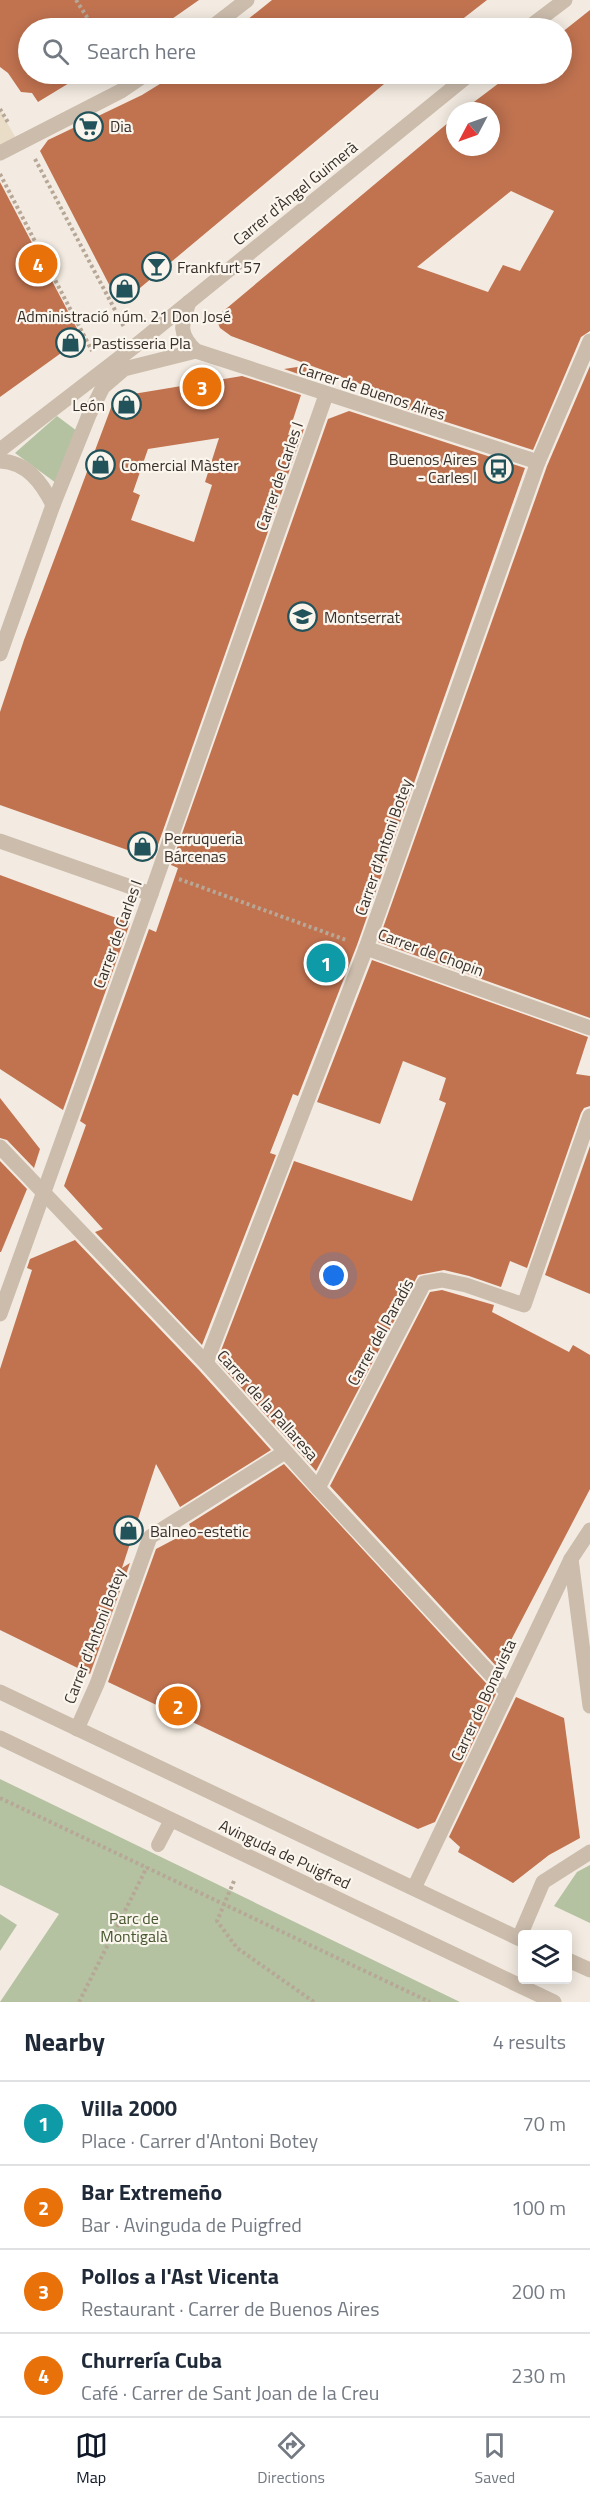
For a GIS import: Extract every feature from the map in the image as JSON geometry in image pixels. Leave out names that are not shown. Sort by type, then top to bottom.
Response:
[{"type":"street","points":[[224,18],[247,0]]},
{"type":"street","points":[[541,18],[565,0]]},
{"type":"street","points":[[0,153],[131,84]]},
{"type":"street","name":"Carrer d'Àngel Guimerà","points":[[0,450],[135,346],[458,84]]},
{"type":"street","points":[[189,302],[181,324],[185,341],[196,351]]},
{"type":"street","name":"Carrer d'Antoni Botey","points":[[206,1364],[366,948],[538,462],[590,341]]},
{"type":"street","points":[[0,654],[53,505],[89,415],[103,387],[124,369],[196,351]]},
{"type":"street","name":"Carrer de Buenos Aires","points":[[196,351],[538,462]]},
{"type":"street","name":"Carrer de Carles I","points":[[0,1314],[151,894],[326,395]]},
{"type":"street","points":[[0,460],[16,464],[30,472],[44,486],[53,505]]},
{"type":"street","points":[[0,841],[151,894]]},
{"type":"street","name":"Carrer de Chopin","points":[[366,948],[590,1028]]},
{"type":"street","name":"Carrer del Paradís","points":[[318,1488],[424,1283],[450,1281],[524,1305],[590,1116]]},
{"type":"street","name":"Carrer de la Pallaresa","points":[[0,1147],[206,1364],[506,1691]]},
{"type":"street","name":"Carrer d'Antoni Botey","points":[[77,1729],[97,1684],[150,1537],[285,1452]]},
{"type":"street","name":"Carrer de Bonavista","points":[[414,1888],[506,1691],[571,1559],[590,1530]]},
{"type":"street","points":[[571,1559],[590,1706]]},
{"type":"street","name":"Avinguda de Puigfred","points":[[0,1692],[518,1938]]},
{"type":"street","name":"Avinguda de Puigfred","points":[[0,1737],[554,2002]]},
{"type":"street","points":[[524,1930],[543,1882],[590,1852]]},
{"type":"street","points":[[572,1962],[590,1970]]},
{"type":"lane","points":[[158,1845],[171,1820]]},
{"type":"path","points":[[76,0],[88,18]]},
{"type":"path","points":[[25,140],[135,346]]},
{"type":"path","points":[[0,174],[102,370]]},
{"type":"path","name":"Carrer de Chopin","points":[[158,872],[366,948]]},
{"type":"path","points":[[0,1798],[430,2002]]},
{"type":"path","points":[[79,2002],[158,1845]]},
{"type":"path","points":[[234,1881],[217,1922],[237,1948],[314,2002]]},
{"type":"green space","points":[[57,416],[77,431],[56,483],[15,453]]},
{"type":"green space","name":"Parc de Montigalà","points":[[0,1779],[460,2002],[0,2002],[59,1914],[0,1885]]},
{"type":"green space","points":[[590,1865],[590,1923],[554,1906],[577,1872]]},
{"type":"green space","points":[[0,1914],[17,1925],[0,1951]]},
{"type":"shaded area","points":[[0,110],[18,142],[0,153]]},
{"type":"building","points":[[0,0],[199,0],[173,18],[18,18],[18,84],[68,84],[38,102],[32,93],[21,92],[8,73],[0,67]]},
{"type":"building","points":[[272,0],[487,0],[464,18],[250,18]]},
{"type":"building","points":[[590,10],[590,331],[581,337],[533,450],[378,400],[390,395],[231,336],[220,328],[217,321],[221,313],[446,125],[446,156],[500,156],[500,102],[474,102],[498,84],[572,84],[572,24]],"holes":[[[511,191],[554,211],[520,271],[503,265],[488,292],[417,267]]]},
{"type":"building","points":[[160,84],[384,84],[128,298],[115,296],[40,151],[48,140],[142,95]]},
{"type":"building","points":[[0,182],[82,338],[0,397]]},
{"type":"building","points":[[310,365],[307,377],[284,369]]},
{"type":"building","points":[[590,366],[590,1018],[378,942],[547,466]]},
{"type":"building","points":[[242,376],[301,395],[288,435],[304,429],[153,859],[0,805],[0,712],[24,640],[115,397]],"holes":[[[219,438],[205,482],[212,485],[194,542],[131,520],[140,495],[133,492],[148,449]]]},
{"type":"building","points":[[349,411],[525,468],[357,945],[298,1096],[293,1094],[270,1153],[276,1155],[202,1345],[95,1232],[103,1229],[64,1186],[86,1125],[80,1121],[149,929],[156,932],[178,868],[171,865],[328,419]]},
{"type":"building","points":[[0,875],[130,923],[63,1110],[0,1069]]},
{"type":"building","points":[[372,960],[588,1037],[576,1074],[590,1076],[590,1106],[584,1108],[581,1113],[527,1268],[510,1261],[501,1287],[444,1270],[418,1275],[316,1471],[217,1361],[294,1161],[412,1201],[446,1103],[439,1100],[446,1078],[403,1061],[380,1124],[317,1102]]},
{"type":"building","points":[[0,1098],[40,1149],[34,1168],[7,1140],[0,1138]]},
{"type":"building","points":[[590,1146],[590,1294],[545,1275]]},
{"type":"building","points":[[0,1161],[27,1189],[1,1252],[0,1252]]},
{"type":"building","points":[[75,1240],[199,1370],[271,1450],[180,1507],[156,1464],[122,1568],[130,1563],[90,1674],[0,1630],[0,1369],[32,1270],[27,1268],[30,1259]]},
{"type":"building","points":[[442,1290],[494,1305],[492,1312],[569,1352],[573,1345],[590,1355],[590,1489],[497,1667],[330,1486],[430,1292]]},
{"type":"building","points":[[284,1464],[496,1694],[435,1822],[418,1829],[108,1682],[156,1549],[192,1530],[189,1524]]},
{"type":"building","points":[[516,1697],[564,1718],[580,1838],[549,1855],[513,1883],[458,1852],[460,1847],[449,1837]]},
{"type":"place","name":"Dia","points":[[89,126]]},
{"type":"place","name":"Churrería Cuba","points":[[38,264]]},
{"type":"place","name":"Frankfurt 57","points":[[156,267]]},
{"type":"place","name":"Administració núm. 21 Don José","points":[[124,288]]},
{"type":"place","name":"Pastisseria Pla","points":[[71,343]]},
{"type":"place","name":"Pollos a l'Ast Vicenta","points":[[202,387]]},
{"type":"place","name":"León","points":[[126,405]]},
{"type":"place","name":"Comercial Màster","points":[[100,465]]},
{"type":"place","name":"Buenos Aires - Carles I","points":[[498,468]]},
{"type":"place","name":"Montserrat","points":[[303,617]]},
{"type":"place","name":"Perruqueria Bárcenas","points":[[143,847]]},
{"type":"place","name":"Villa 2000","points":[[326,963]]},
{"type":"place","name":"Balneo-estetic","points":[[129,1531]]},
{"type":"place","name":"Bar Extremeño","points":[[178,1706]]}]
